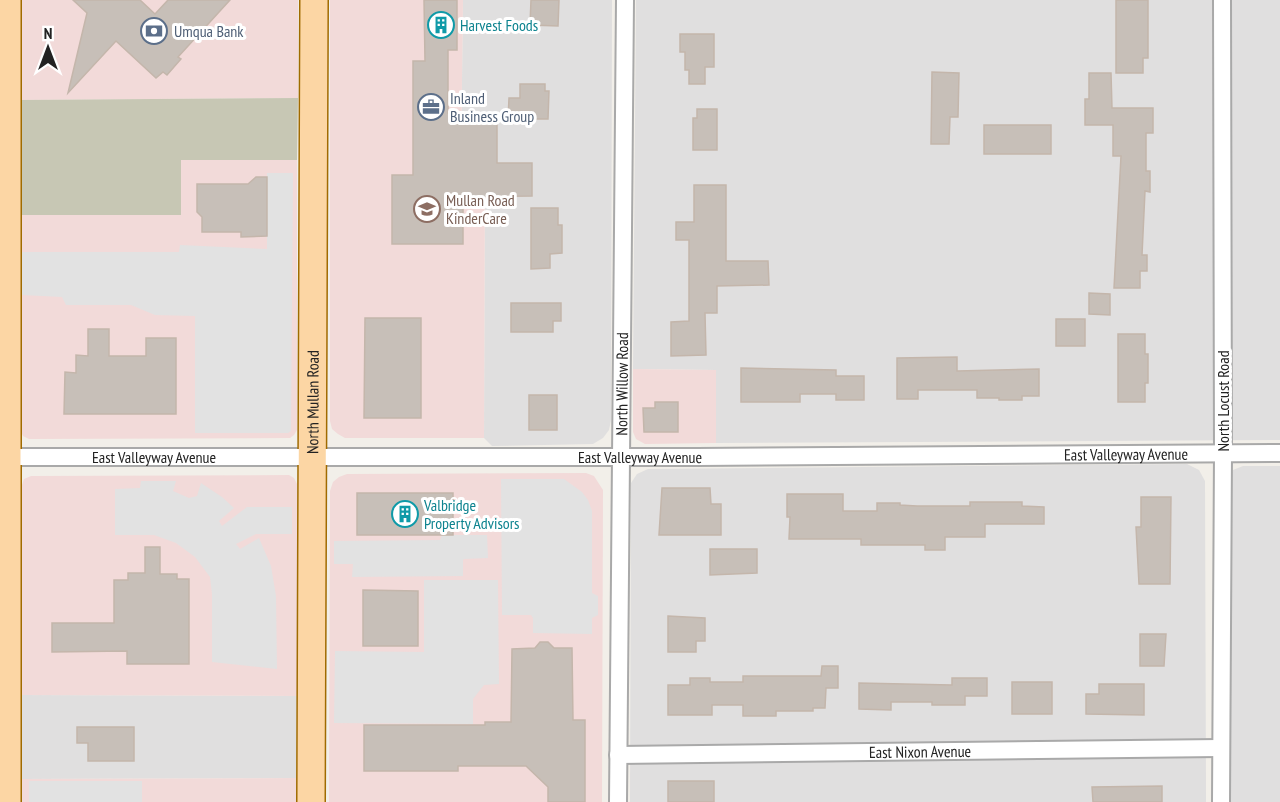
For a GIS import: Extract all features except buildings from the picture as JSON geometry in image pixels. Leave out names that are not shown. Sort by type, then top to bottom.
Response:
[{"type":"main road","points":[[7,0],[4,457],[7,802]]},
{"type":"main road","name":"North Mullan Road","points":[[311,802],[314,0]]},
{"type":"street","name":"North Willow Road","points":[[618,802],[625,0]]},
{"type":"street","name":"North Locust Road","points":[[1221,802],[1222,0]]},
{"type":"street","name":"East Valleyway Avenue","points":[[4,457],[621,457],[1280,453]]},
{"type":"street","name":"East Nixon Avenue","points":[[618,755],[1220,748]]},
{"type":"shaded area","points":[[18,0],[298,0],[298,98],[18,100]]},
{"type":"shaded area","points":[[330,0],[463,0],[461,158],[485,158],[484,438],[345,438],[332,429],[330,421]]},
{"type":"shaded area","points":[[463,0],[612,0],[611,420],[609,430],[603,438],[593,444],[492,446],[484,438],[485,159],[461,158]]},
{"type":"shaded area","points":[[636,0],[1280,0],[1280,440],[716,443],[716,370],[633,369]]},
{"type":"shaded area","points":[[298,98],[297,160],[181,160],[181,215],[18,215],[18,100]]},
{"type":"shaded area","points":[[181,159],[297,160],[297,430],[290,438],[29,439],[23,436],[21,432],[18,215],[181,215]]},
{"type":"shaded area","points":[[267,173],[293,173],[291,431],[288,433],[195,433],[195,316],[155,315],[131,305],[66,305],[62,297],[22,295],[22,252],[179,252],[180,245],[267,249]]},
{"type":"shaded area","points":[[633,369],[716,370],[716,443],[645,444],[636,439],[633,432]]},
{"type":"shaded area","points":[[1187,464],[1199,470],[1205,481],[1206,802],[630,802],[631,483],[637,474],[648,469]]},
{"type":"shaded area","points":[[1243,466],[1280,466],[1280,802],[1229,802],[1230,477],[1233,470]]},
{"type":"shaded area","points":[[586,473],[594,476],[603,490],[602,802],[329,802],[330,491],[333,482],[347,474]]},
{"type":"shaded area","points":[[289,475],[297,484],[297,696],[22,695],[22,485],[24,479],[31,476]]},
{"type":"shaded area","points":[[501,479],[564,479],[582,492],[588,500],[592,511],[592,593],[598,596],[598,615],[592,618],[592,634],[533,633],[531,615],[502,615]]},
{"type":"shaded area","points":[[141,481],[176,481],[173,491],[189,498],[197,496],[201,483],[234,508],[219,521],[222,526],[247,507],[292,507],[292,534],[256,534],[236,544],[240,549],[259,538],[271,566],[276,596],[277,669],[212,662],[210,577],[195,557],[176,543],[154,535],[115,535],[115,489],[140,488]]},
{"type":"shaded area","points":[[442,535],[487,535],[488,558],[464,559],[463,576],[352,577],[353,564],[334,564],[334,541],[440,540]]},
{"type":"shaded area","points":[[424,580],[498,580],[499,684],[484,685],[473,699],[473,724],[334,723],[335,651],[424,652]]},
{"type":"shaded area","points":[[22,695],[297,696],[296,778],[22,779]]},
{"type":"shaded area","points":[[296,778],[296,802],[21,802],[22,779]]},
{"type":"shaded area","points":[[29,781],[142,781],[142,802],[29,802]]},
{"type":"place","name":"Harvest Foods","points":[[441,25]]},
{"type":"place","name":"Umqua Bank","points":[[154,31]]},
{"type":"place","name":"Inland Business Group","points":[[431,107]]},
{"type":"place","name":"Mullan Road KinderCare","points":[[427,209]]},
{"type":"place","name":"Valbridge Property Advisors","points":[[405,514]]}]
